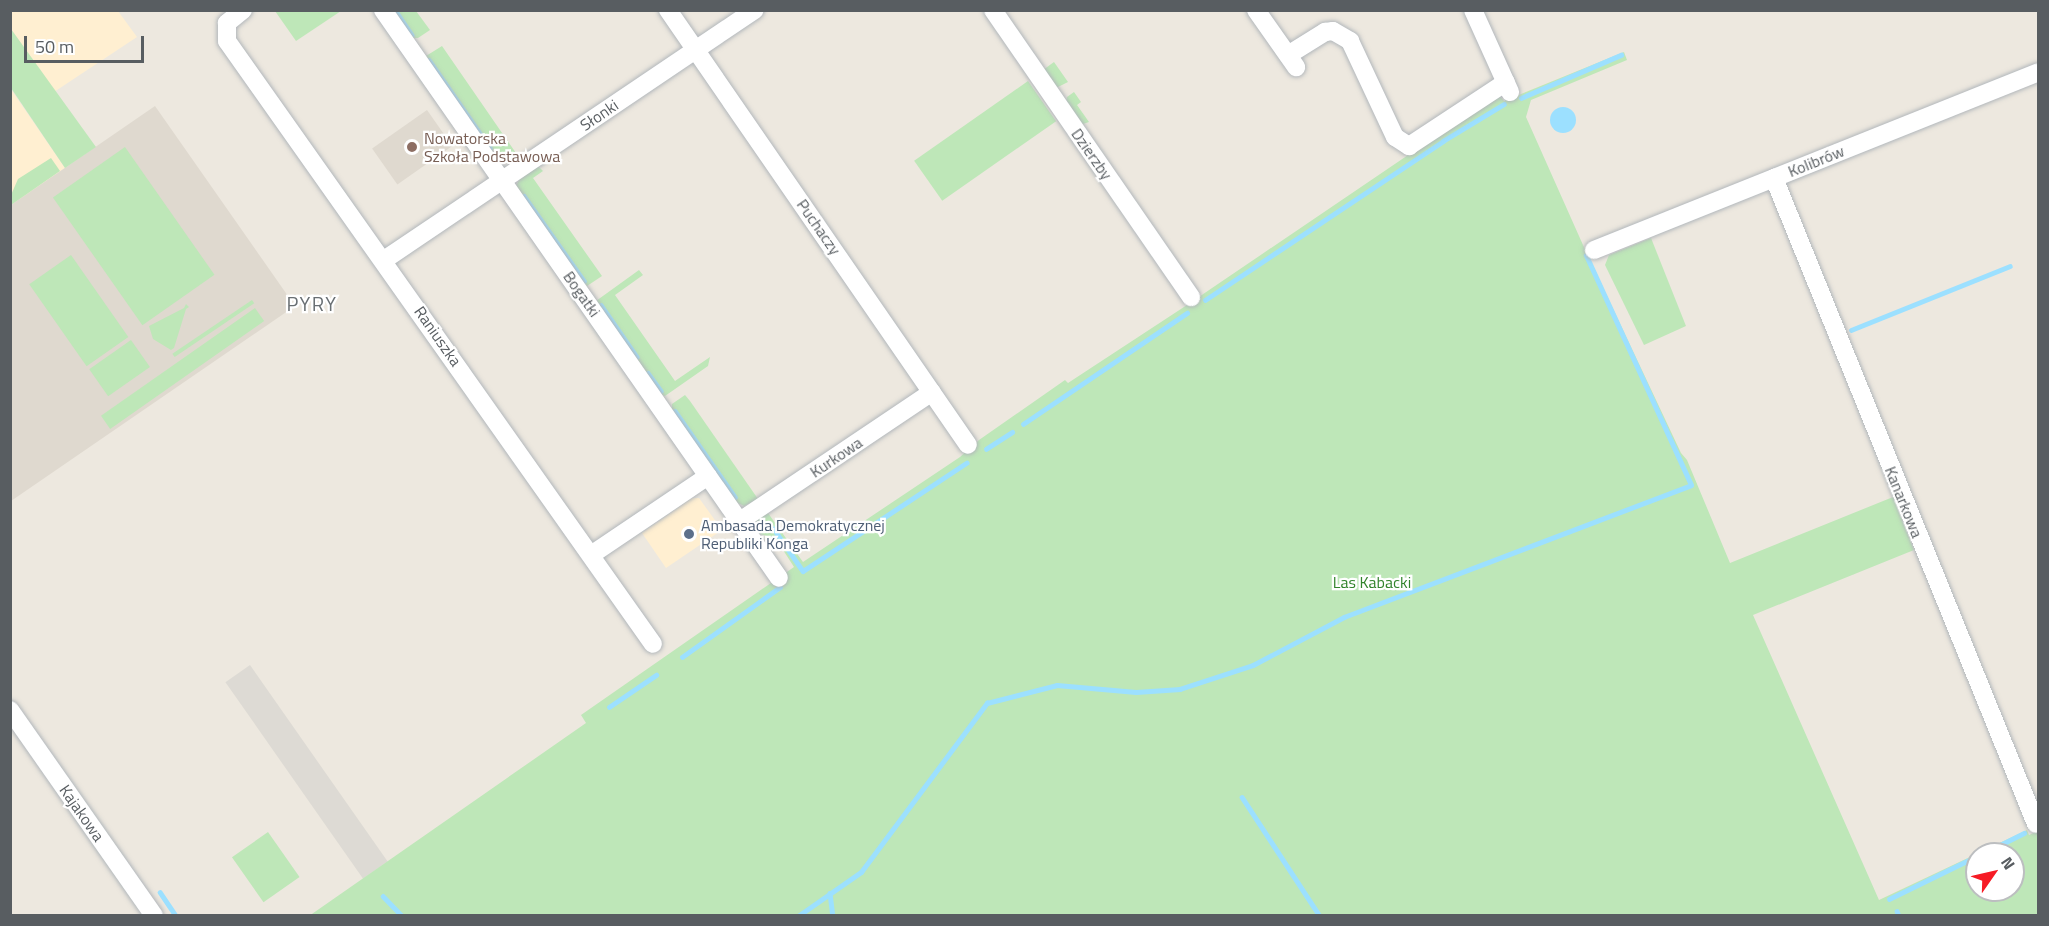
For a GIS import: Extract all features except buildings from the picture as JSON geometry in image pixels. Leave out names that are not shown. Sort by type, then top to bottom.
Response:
[{"type":"street","name":"Raniuszka","points":[[243,10],[232,18],[225,29],[227,41],[384,260],[653,644]]},
{"type":"street","name":"Bogatki","points":[[383,10],[778,578]]},
{"type":"street","name":"Puchaczy","points":[[668,10],[968,445]]},
{"type":"street","name":"Słonki","points":[[384,260],[754,10]]},
{"type":"street","name":"Dzierzby","points":[[993,10],[1191,297]]},
{"type":"street","points":[[1256,10],[1292,61],[1325,32],[1333,31],[1350,41],[1395,137],[1409,146],[1508,87],[1473,10]]},
{"type":"street","name":"Kolibrów","points":[[1594,250],[2038,72]]},
{"type":"street","name":"Kanarkowa","points":[[1774,178],[2036,824]]},
{"type":"street","name":"Kurkowa","points":[[740,521],[932,392]]},
{"type":"street","points":[[591,555],[708,476]]},
{"type":"street","name":"Kajakowa","points":[[10,710],[154,915]]},
{"type":"shaded area","points":[[10,11],[118,11],[137,37],[54,92],[11,29]]},
{"type":"shaded area","points":[[10,88],[65,168],[11,205],[10,205]]},
{"type":"shaded area","points":[[155,106],[295,306],[11,501],[11,205]]},
{"type":"shaded area","name":"Nowatorska Szkoła Podstawowa","points":[[427,110],[452,146],[397,184],[372,148]]},
{"type":"shaded area","points":[[692,498],[699,498],[722,530],[666,568],[642,533]]},
{"type":"shaded area","points":[[250,665],[388,862],[363,879],[225,682]]},
{"type":"green space","points":[[275,11],[341,11],[296,41]]},
{"type":"green space","points":[[391,11],[416,11],[430,30],[418,38],[411,38]]},
{"type":"green space","points":[[11,29],[96,147],[65,168],[11,88]]},
{"type":"green space","points":[[442,46],[518,156],[506,161],[494,149],[490,153],[426,59],[426,56]]},
{"type":"green space","name":"Las Kabacki","points":[[1624,52],[1627,60],[1531,100],[1526,117],[1583,245],[1681,453],[1687,460],[1730,563],[1893,497],[1914,550],[1753,615],[1879,900],[1965,859],[1965,902],[2025,902],[2025,842],[2002,842],[2027,830],[2029,835],[2038,831],[2038,916],[309,916],[586,723],[581,715],[794,567],[776,539],[757,533],[753,529],[754,520],[768,513],[803,562],[960,457],[979,440],[1065,380],[1068,383],[1187,305],[1498,94],[1504,101]]},
{"type":"green space","points":[[1054,62],[1068,82],[1058,87],[1053,87],[1043,70]]},
{"type":"green space","points":[[1028,81],[1056,121],[942,201],[914,161]]},
{"type":"green space","points":[[1074,92],[1081,102],[1077,105],[1089,122],[1080,124],[1066,103],[1067,97]]},
{"type":"green space","points":[[125,147],[214,275],[142,325],[53,197]]},
{"type":"green space","points":[[51,158],[60,171],[11,205],[11,195],[18,179]]},
{"type":"green space","points":[[538,166],[543,171],[533,178],[602,276],[587,286],[516,186],[520,178]]},
{"type":"green space","points":[[1651,238],[1686,326],[1644,345],[1605,265],[1609,255]]},
{"type":"green space","points":[[71,255],[128,337],[87,366],[29,284]]},
{"type":"green space","points":[[639,270],[643,275],[615,295],[675,381],[710,357],[708,366],[665,396],[659,394],[596,301]]},
{"type":"green space","points":[[252,300],[254,303],[175,357],[172,354]]},
{"type":"green space","points":[[186,304],[189,307],[186,309],[174,348],[171,350],[153,339],[149,326],[184,308]]},
{"type":"green space","points":[[255,308],[264,321],[110,429],[101,416]]},
{"type":"green space","points":[[131,340],[150,367],[108,396],[89,369]]},
{"type":"green space","points":[[685,395],[758,499],[744,506],[736,502],[672,411],[672,404]]},
{"type":"green space","points":[[268,832],[300,877],[264,902],[232,857]]},
{"type":"water","points":[[1563,107],[1572,111],[1576,120],[1572,129],[1563,133],[1554,129],[1550,120],[1554,111]]},
{"type":"waterway","points":[[395,10],[412,35]]},
{"type":"waterway","points":[[1521,98],[1621,55]]},
{"type":"waterway","points":[[429,60],[490,148]]},
{"type":"waterway","points":[[1205,300],[1443,141],[1504,104]]},
{"type":"waterway","points":[[524,196],[584,281]]},
{"type":"waterway","points":[[798,916],[861,872],[987,703],[1057,685],[1136,692],[1180,689],[1253,665],[1344,617],[1691,485],[1586,256]]},
{"type":"waterway","points":[[1851,330],[2010,266]]},
{"type":"waterway","points":[[601,305],[637,357]]},
{"type":"waterway","points":[[1023,424],[1187,313]]},
{"type":"waterway","points":[[648,373],[661,391]]},
{"type":"waterway","points":[[675,411],[735,497]]},
{"type":"waterway","points":[[986,449],[1012,432]]},
{"type":"waterway","points":[[759,525],[765,524],[774,529],[803,571],[966,463]]},
{"type":"waterway","points":[[682,657],[780,587]]},
{"type":"waterway","points":[[609,707],[656,675]]},
{"type":"waterway","points":[[1242,797],[1320,916]]},
{"type":"waterway","points":[[2006,842],[2024,833]]},
{"type":"waterway","points":[[1889,899],[1965,862]]},
{"type":"waterway","points":[[160,892],[176,916]]},
{"type":"waterway","points":[[830,893],[833,916]]},
{"type":"waterway","points":[[383,896],[402,916]]},
{"type":"waterway","points":[[1897,911],[1899,916]]},
{"type":"place","name":"Nowatorska Szkoła Podstawowa","points":[[412,147]]},
{"type":"place","name":"Ambasada Demokratycznej Republiki Konga","points":[[689,534]]},
{"type":"district","name":"PYRY","points":[[312,303]]}]
